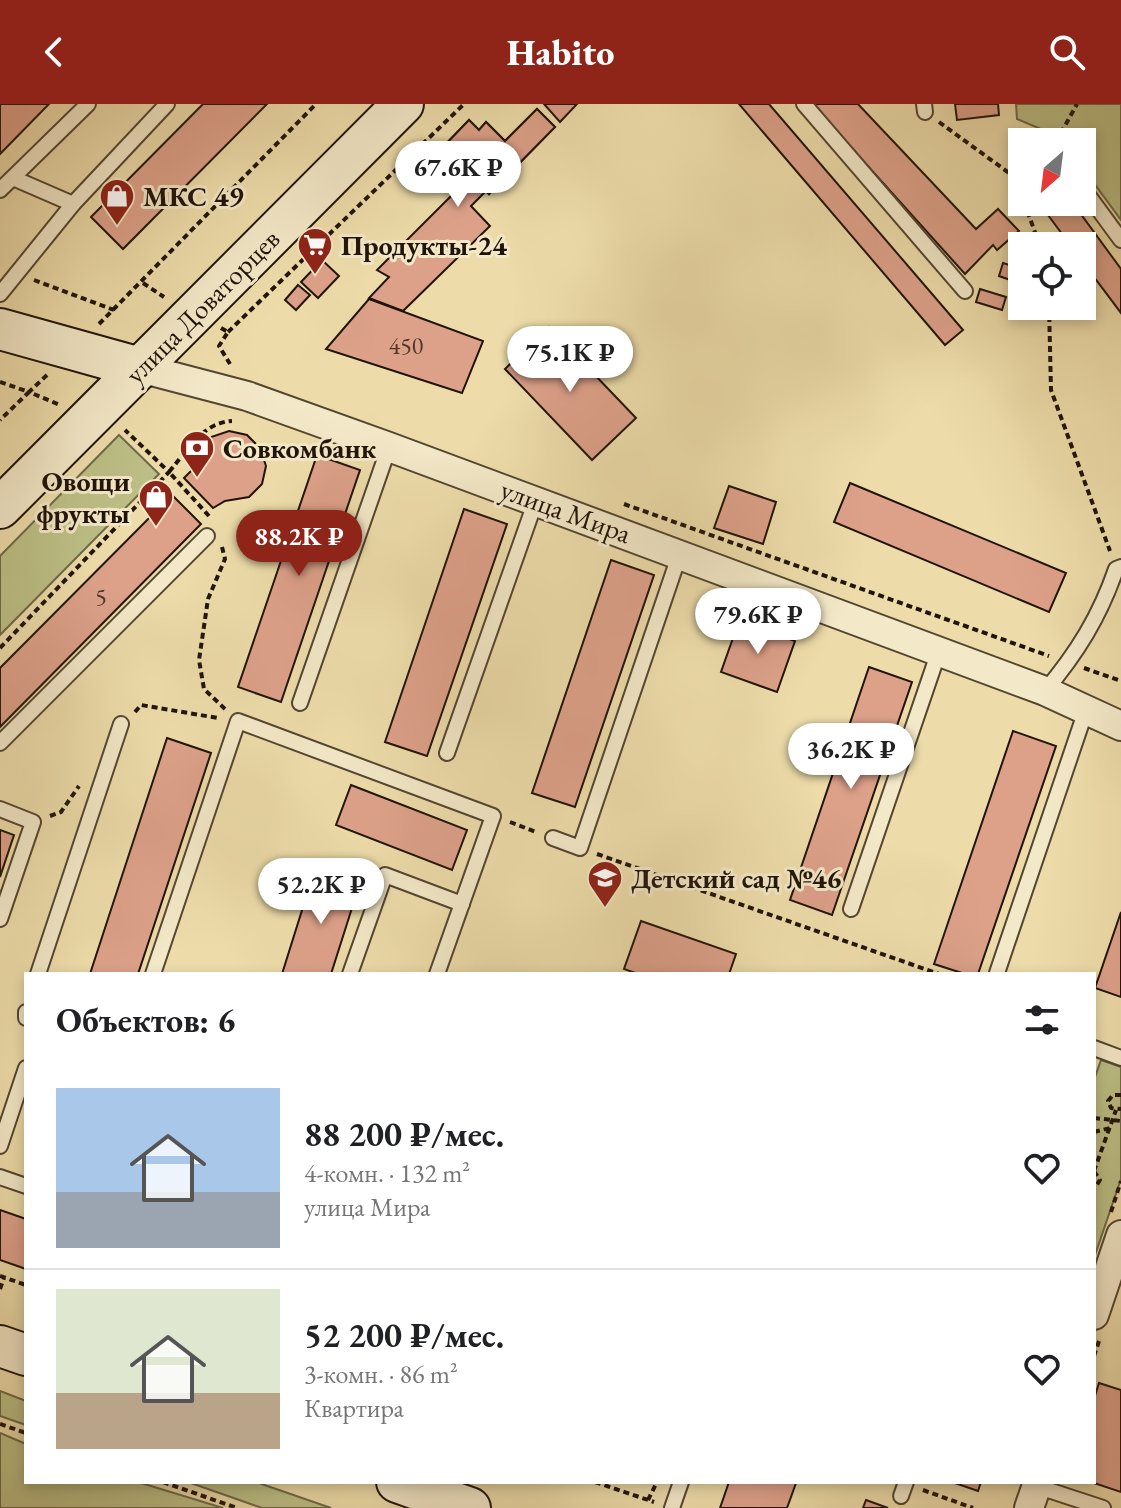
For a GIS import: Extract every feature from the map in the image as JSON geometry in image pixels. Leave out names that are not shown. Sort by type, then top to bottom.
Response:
[{"type":"main road","name":"улица Доваторцев","points":[[0,508],[403,104]]},
{"type":"main road","name":"улица Мира","points":[[0,329],[140,368]]},
{"type":"main road","points":[[0,1346],[24,1354]]},
{"type":"main road","points":[[402,1484],[459,1506]]},
{"type":"street","name":"улица Мира","points":[[140,368],[247,396],[536,500],[1045,691],[1121,726]]},
{"type":"street","points":[[1096,1309],[1121,1235]]},
{"type":"lane","points":[[0,190],[88,104]]},
{"type":"lane","points":[[0,294],[73,204],[167,104]]},
{"type":"lane","points":[[804,104],[965,291]]},
{"type":"lane","points":[[13,178],[73,204]]},
{"type":"lane","points":[[1096,206],[1121,240]]},
{"type":"lane","points":[[300,703],[389,447]]},
{"type":"lane","points":[[447,753],[536,500]]},
{"type":"lane","points":[[0,743],[212,531]]},
{"type":"lane","points":[[553,838],[580,848],[680,553]]},
{"type":"lane","points":[[1045,691],[1069,663],[1102,609],[1119,568]]},
{"type":"lane","points":[[851,909],[939,651]]},
{"type":"lane","points":[[997,972],[1086,710]]},
{"type":"lane","points":[[154,972],[238,721],[493,816],[438,972]]},
{"type":"lane","points":[[39,972],[121,724]]},
{"type":"lane","points":[[0,809],[33,822],[0,919]]},
{"type":"lane","points":[[351,972],[385,875],[462,904]]},
{"type":"lane","points":[[1096,1049],[1121,1058]]},
{"type":"lane","points":[[0,1146],[24,1074]]},
{"type":"lane","points":[[0,1177],[24,1185]]},
{"type":"lane","points":[[666,1506],[680,1484]]},
{"type":"lane","points":[[1034,1492],[1103,1508]]},
{"type":"path","points":[[0,420],[114,310],[316,104]]},
{"type":"path","points":[[228,332],[464,104]]},
{"type":"path","points":[[1064,128],[1077,104]]},
{"type":"path","points":[[924,108],[1008,172]]},
{"type":"path","points":[[16,274],[114,310]]},
{"type":"path","points":[[1049,320],[1051,390],[1119,568]]},
{"type":"path","points":[[0,382],[127,431],[169,472],[212,531],[225,559],[208,599],[199,660],[204,689],[238,721]]},
{"type":"path","points":[[0,648],[169,472]]},
{"type":"path","points":[[614,500],[1121,681]]},
{"type":"path","points":[[121,724],[141,705],[238,721]]},
{"type":"path","points":[[493,816],[553,838]]},
{"type":"path","points":[[580,848],[933,972]]},
{"type":"path","points":[[1096,1166],[1118,1109],[1110,1106],[1109,1099],[1116,1094],[1121,1095]]},
{"type":"path","points":[[1096,1118],[1121,1121]]},
{"type":"path","points":[[1096,1132],[1110,1128]]},
{"type":"path","points":[[0,1289],[2,1277],[24,1284]]},
{"type":"path","points":[[0,1424],[24,1432]]},
{"type":"path","points":[[169,1484],[237,1508]]},
{"type":"path","points":[[601,1484],[666,1506]]},
{"type":"path","points":[[648,1500],[656,1484]]},
{"type":"path","points":[[922,1484],[921,1489],[973,1508]]},
{"type":"green space","points":[[1016,104],[1121,104],[1121,220],[1096,186],[1096,128],[1038,128],[1017,119]]},
{"type":"green space","points":[[119,435],[159,474],[0,635],[0,556]]},
{"type":"green space","points":[[1101,1060],[1121,1067],[1121,1179],[1096,1252],[1096,1074]]},
{"type":"green space","points":[[0,1391],[24,1400],[24,1424],[0,1416]]},
{"type":"green space","points":[[0,1433],[24,1443],[24,1484],[145,1484],[223,1508],[0,1508]]},
{"type":"green space","points":[[194,1484],[262,1484],[331,1508],[262,1508]]},
{"type":"building","points":[[0,104],[49,104],[0,154]]},
{"type":"building","points":[[203,104],[267,104],[123,249],[91,217]]},
{"type":"building","points":[[544,104],[577,104],[560,122]]},
{"type":"building","points":[[739,104],[769,104],[963,330],[945,345]]},
{"type":"building","points":[[812,104],[858,104],[976,229],[998,209],[1019,231],[1008,232],[1008,240],[997,250],[993,245],[965,274]]},
{"type":"building","points":[[955,104],[998,104],[999,115],[957,120]]},
{"type":"building","points":[[537,109],[555,127],[489,194],[486,191],[471,206],[490,226],[403,311],[369,298],[389,277],[377,270],[456,191],[459,195],[475,180],[442,148],[469,120],[479,130],[486,122],[505,141]]},
{"type":"building","points":[[537,109],[555,127],[489,194],[442,148],[469,120],[479,130],[486,122],[505,141]]},
{"type":"building","points":[[1049,216],[1082,216],[1094,232],[1061,232]]},
{"type":"building","points":[[1096,235],[1121,269],[1121,313],[1096,280]]},
{"type":"building","points":[[322,260],[339,276],[318,298],[301,282]]},
{"type":"building","points":[[1003,263],[1008,265],[1008,279],[999,276]]},
{"type":"building","points":[[298,285],[310,295],[296,310],[285,300]]},
{"type":"building","points":[[980,289],[1006,297],[1002,310],[976,302]]},
{"type":"building","points":[[369,299],[483,341],[462,393],[326,349]]},
{"type":"building","points":[[549,327],[636,418],[592,460],[505,369]]},
{"type":"building","points":[[229,431],[247,435],[260,448],[266,466],[262,484],[249,497],[225,501],[213,508],[184,478],[194,468],[198,450],[211,437]]},
{"type":"building","points":[[317,455],[360,470],[281,702],[238,687]]},
{"type":"building","points":[[850,483],[1066,573],[1049,612],[834,522]]},
{"type":"building","points":[[729,486],[776,502],[763,544],[714,528]]},
{"type":"building","points":[[172,495],[201,524],[0,727],[0,668]]},
{"type":"building","points":[[464,509],[507,524],[427,756],[385,742]]},
{"type":"building","points":[[611,560],[654,575],[575,807],[532,793]]},
{"type":"building","points":[[739,621],[795,641],[777,692],[721,672]]},
{"type":"building","points":[[869,667],[912,682],[832,915],[790,900]]},
{"type":"building","points":[[1013,731],[1056,746],[979,972],[959,972],[934,964]]},
{"type":"building","points":[[167,738],[211,753],[139,972],[91,972]]},
{"type":"building","points":[[351,785],[467,830],[452,870],[336,825]]},
{"type":"building","points":[[0,830],[14,835],[0,877]]},
{"type":"building","points":[[314,872],[359,886],[332,972],[283,972]]},
{"type":"building","points":[[1121,912],[1121,997],[1096,988]]},
{"type":"building","points":[[641,921],[736,954],[730,972],[632,972],[624,969]]},
{"type":"building","points":[[0,1210],[24,1218],[24,1268],[0,1260]]},
{"type":"building","points":[[1099,1383],[1121,1390],[1121,1492],[1096,1484],[1096,1393]]},
{"type":"building","points":[[728,1484],[796,1484],[787,1508],[720,1508]]},
{"type":"building","points":[[958,1484],[980,1484],[978,1491]]},
{"type":"building","points":[[866,1500],[888,1508],[863,1508]]},
{"type":"place","name":"МКС 49","points":[[117,227]]},
{"type":"place","name":"Продукты-24","points":[[315,276]]},
{"type":"place","name":"Совкомбанк","points":[[197,479]]},
{"type":"place","name":"Овощи фрукты","points":[[156,528]]},
{"type":"place","name":"Детский сад №46","points":[[605,909]]}]
